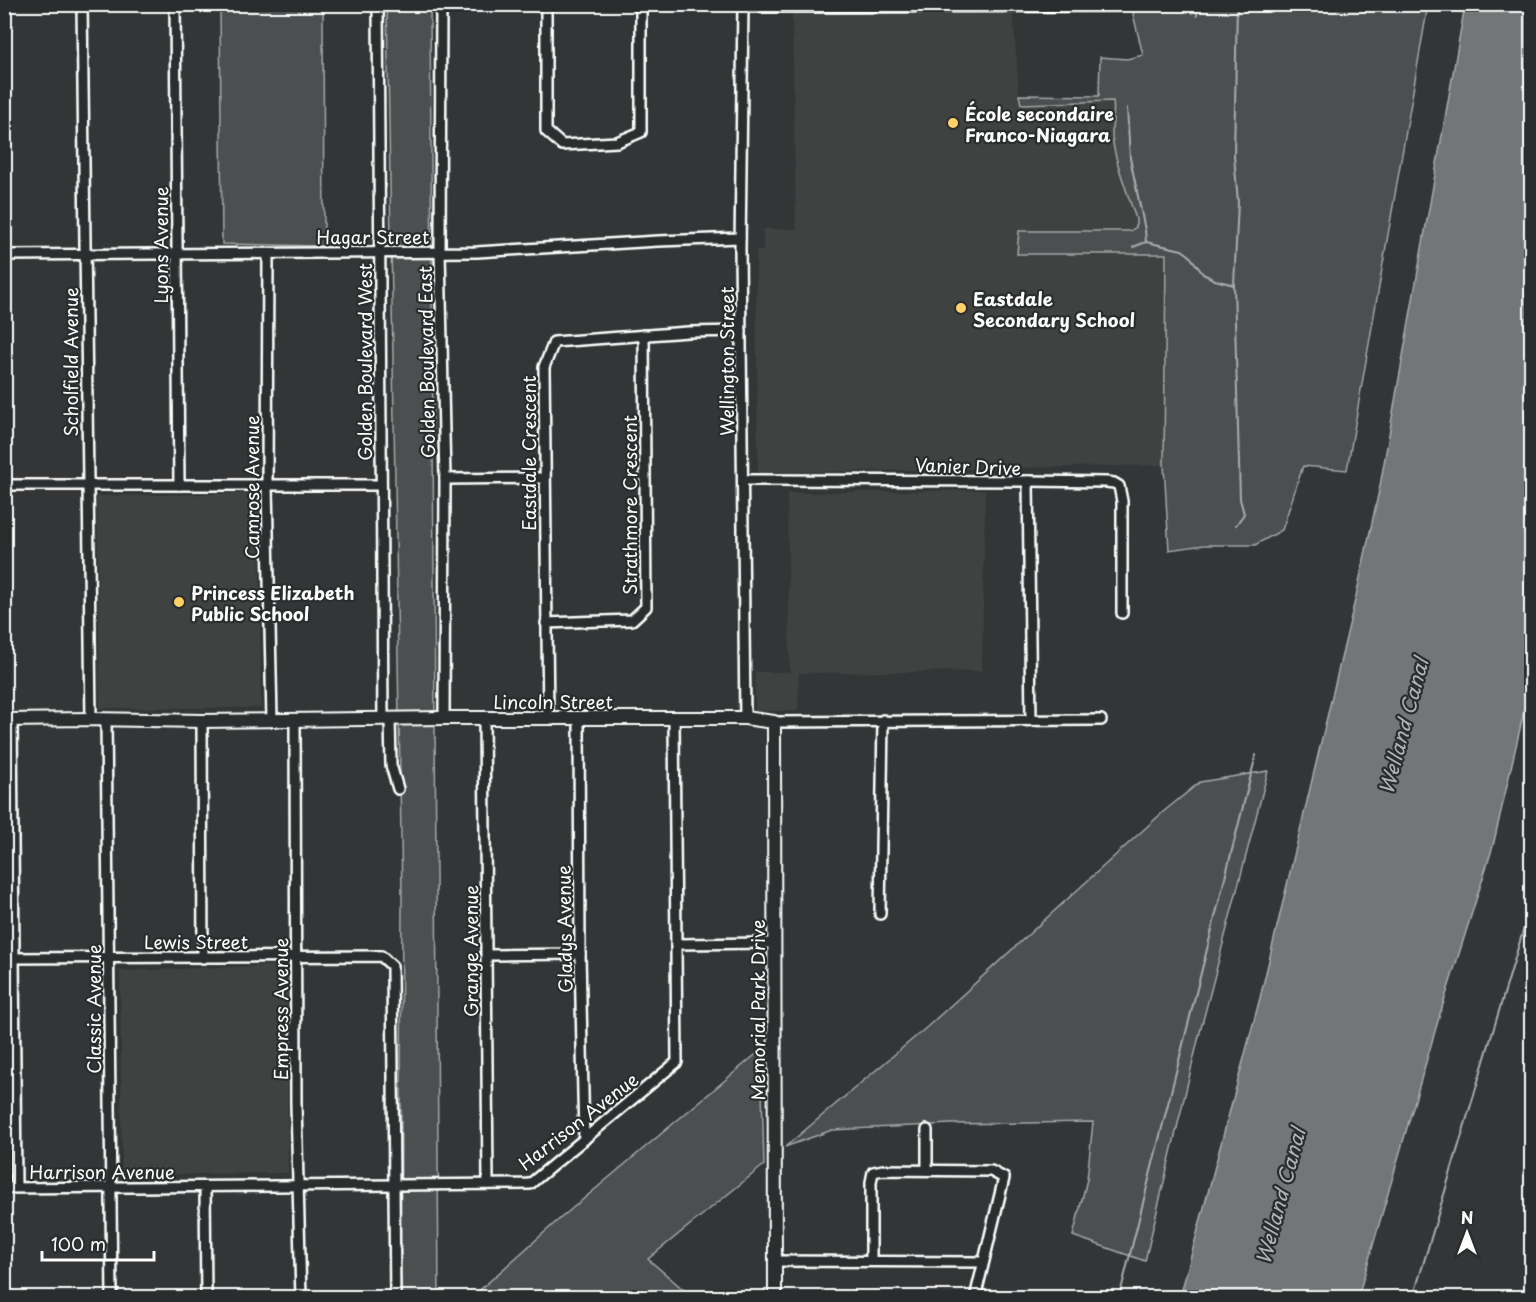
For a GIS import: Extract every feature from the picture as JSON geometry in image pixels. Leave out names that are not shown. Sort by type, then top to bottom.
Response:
[{"type":"main road","name":"Lincoln Street","points":[[8,720],[745,718],[774,722]]},
{"type":"main road","name":"Memorial Park Drive","points":[[774,722],[775,1298]]},
{"type":"street","name":"Scholfield Avenue","points":[[81,4],[86,255],[90,719]]},
{"type":"street","name":"Lyons Avenue","points":[[175,4],[179,485]]},
{"type":"street","name":"Golden Boulevard West","points":[[378,4],[381,485],[386,719],[391,765],[398,789]]},
{"type":"street","name":"Golden Boulevard East","points":[[441,4],[440,252],[445,479],[444,718]]},
{"type":"street","points":[[546,4],[546,131],[562,145],[617,142],[641,132],[641,4]]},
{"type":"street","points":[[743,6],[1119,6]]},
{"type":"street","name":"Wellington Street","points":[[743,6],[740,238],[745,718]]},
{"type":"street","name":"Hagar Street","points":[[4,255],[513,251],[658,240],[740,238]]},
{"type":"street","name":"Camrose Avenue","points":[[268,254],[267,485],[272,720]]},
{"type":"street","name":"Eastdale Crescent","points":[[548,718],[544,367],[554,342],[741,331]]},
{"type":"street","name":"Strathmore Crescent","points":[[546,623],[632,620],[646,607],[644,335]]},
{"type":"street","points":[[445,479],[545,478]]},
{"type":"street","name":"Vanier Drive","points":[[743,480],[1028,481],[1031,720]]},
{"type":"street","points":[[1028,481],[1106,482],[1119,486],[1122,501],[1122,613]]},
{"type":"street","points":[[4,485],[381,485]]},
{"type":"street","name":"Grange Avenue","points":[[484,718],[488,1184]]},
{"type":"street","name":"Gladys Avenue","points":[[579,719],[584,1140]]},
{"type":"street","name":"Harrison Avenue","points":[[4,1188],[530,1184],[677,1062],[674,719]]},
{"type":"street","points":[[8,720],[9,958],[16,1188]]},
{"type":"street","name":"Classic Avenue","points":[[106,720],[112,1298]]},
{"type":"street","name":"Empress Avenue","points":[[296,720],[297,1104],[301,1298]]},
{"type":"street","points":[[880,914],[883,720]]},
{"type":"street","name":"Lincoln Street","points":[[774,722],[1101,720]]},
{"type":"street","points":[[202,721],[203,958]]},
{"type":"street","points":[[677,944],[774,943]]},
{"type":"street","points":[[487,955],[580,954]]},
{"type":"street","name":"Lewis Street","points":[[9,958],[381,956],[392,966],[394,1185]]},
{"type":"street","points":[[927,1130],[927,1170]]},
{"type":"street","points":[[872,1262],[871,1182],[873,1172],[883,1170],[991,1171],[1004,1178],[975,1298]]},
{"type":"street","points":[[394,1185],[395,1298]]},
{"type":"street","points":[[205,1187],[206,1298]]},
{"type":"street","points":[[774,1262],[983,1262]]},
{"type":"shaded area","points":[[220,5],[323,5],[324,246],[222,244]]},
{"type":"shaded area","points":[[387,5],[430,5],[439,1298],[400,1297],[402,897]]},
{"type":"shaded area","points":[[1137,5],[1428,5],[1347,470],[1303,466],[1282,530],[1255,545],[1204,545],[1169,550],[1164,465],[1166,254],[1017,254],[1019,231],[1130,231],[1136,227],[1136,219],[1113,142],[1113,101],[1021,104],[1019,95],[1099,96],[1100,57],[1127,59],[1143,55],[1133,14]]},
{"type":"shaded area","points":[[1013,11],[1021,103],[1113,100],[1114,148],[1136,219],[1136,227],[1130,231],[1019,231],[1018,254],[1166,254],[1164,465],[758,473],[756,251],[763,251],[763,229],[796,229],[792,12]]},
{"type":"shaded area","points":[[985,490],[982,671],[799,673],[798,711],[755,711],[755,672],[790,672],[787,493]]},
{"type":"shaded area","name":"Princess Elizabeth Public School","points":[[259,493],[261,708],[100,708],[97,496]]},
{"type":"shaded area","points":[[1268,771],[1200,1032],[1145,1261],[1073,1236],[1087,1179],[1093,1122],[951,1124],[832,1130],[785,1147],[927,1027],[1163,812],[1200,782]]},
{"type":"shaded area","points":[[287,965],[288,1173],[122,1175],[120,971]]},
{"type":"shaded area","points":[[761,1050],[764,1165],[648,1259],[692,1297],[472,1297],[556,1222]]},
{"type":"water","name":"Welland Canal","points":[[1465,5],[1531,5],[1531,681],[1493,846],[1440,1014],[1358,1297],[1180,1297],[1260,998],[1356,596],[1380,486]]},
{"type":"waterway","points":[[1179,4],[1192,13]]},
{"type":"waterway","points":[[1197,4],[1197,16]]},
{"type":"waterway","points":[[1236,525],[1244,514],[1240,499],[1234,285],[1238,202],[1234,156],[1237,4]]},
{"type":"waterway","points":[[1127,108],[1130,158],[1146,242]]},
{"type":"waterway","points":[[1133,247],[1146,242],[1182,250],[1189,255],[1203,274],[1234,285]]},
{"type":"waterway","points":[[1119,1298],[1256,755]]},
{"type":"waterway","points":[[1413,1298],[1532,901]]},
{"type":"place","name":"École secondaire Franco-Niagara","points":[[953,123]]},
{"type":"place","name":"Eastdale Secondary School","points":[[961,308]]},
{"type":"place","name":"Princess Elizabeth Public School","points":[[179,602]]}]
